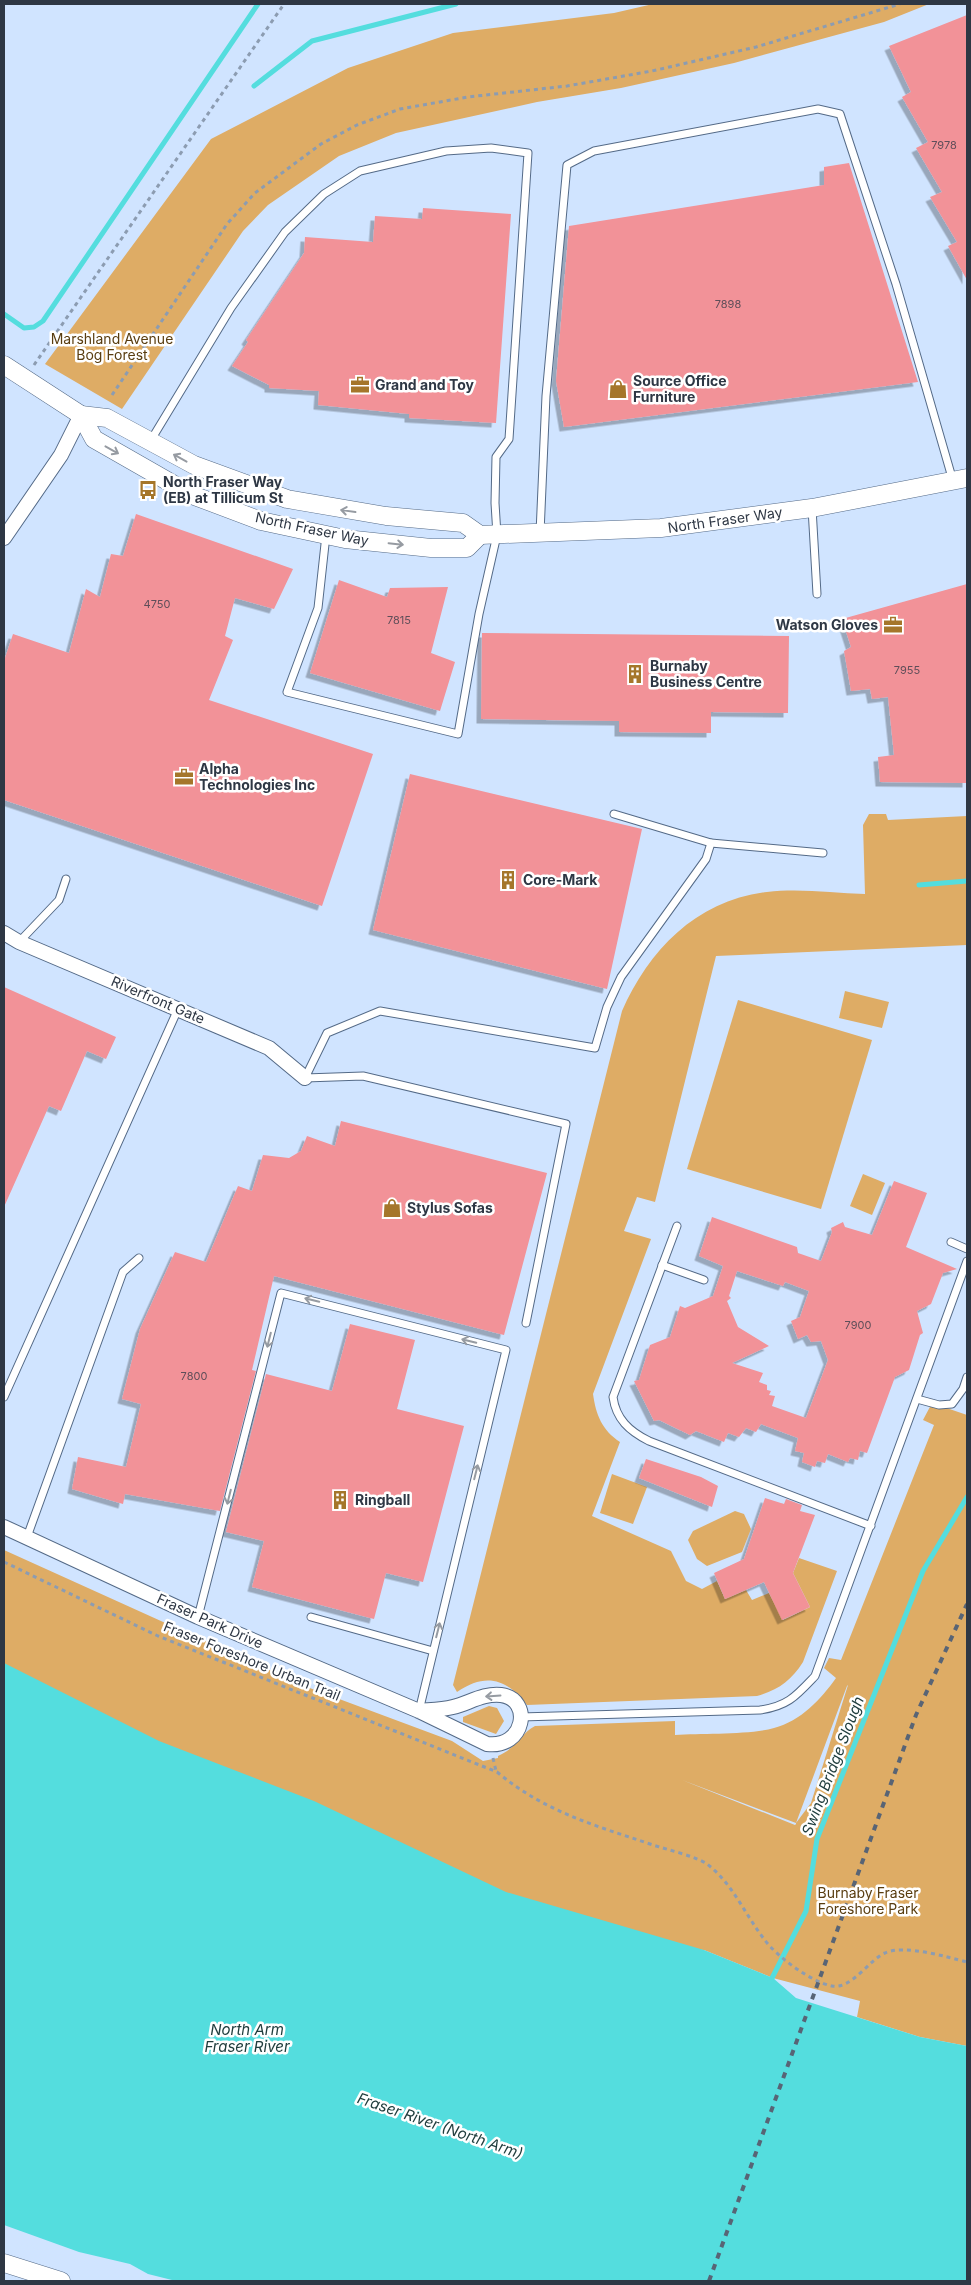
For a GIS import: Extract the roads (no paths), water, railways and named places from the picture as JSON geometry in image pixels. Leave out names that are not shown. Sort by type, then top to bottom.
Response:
[{"type":"street","name":"North Fraser Way","points":[[4,365],[81,415],[107,418],[194,465],[287,500],[376,515],[462,523],[489,535],[661,528],[812,508],[960,480]]},
{"type":"street","name":"North Fraser Way","points":[[81,415],[94,439],[192,495],[261,521],[326,535],[421,547],[467,548],[489,535]]},
{"type":"street","points":[[4,538],[61,454],[81,415]]},
{"type":"street","name":"Riverfront Gate","points":[[4,933],[19,942],[269,1048],[305,1078]]},
{"type":"street","name":"Fraser Park Drive","points":[[4,1527],[198,1617],[419,1711],[487,1744],[496,1745],[511,1739],[520,1726],[521,1717],[519,1709],[509,1696],[489,1694],[451,1708],[419,1711]]},
{"type":"street","points":[[4,2263],[61,2281]]},
{"type":"lane","points":[[540,534],[546,396],[567,165],[594,151],[818,109],[840,114],[960,480]]},
{"type":"lane","points":[[150,441],[231,308],[285,232],[324,194],[360,171],[446,151],[491,148],[528,153],[509,439],[496,457],[495,503],[479,614],[458,734],[287,692],[318,608],[326,535]]},
{"type":"lane","points":[[812,508],[817,594]]},
{"type":"lane","points":[[614,814],[711,843],[823,853]]},
{"type":"lane","points":[[526,1323],[566,1124],[363,1076],[305,1078],[327,1033],[380,1011],[595,1048],[607,1008],[621,976],[706,859],[711,843]]},
{"type":"lane","points":[[19,942],[59,900],[66,879]]},
{"type":"lane","points":[[4,1397],[178,1009]]},
{"type":"lane","points":[[676,1226],[613,1396],[615,1411],[634,1434],[650,1442],[871,1526]]},
{"type":"lane","points":[[951,1242],[967,1248]]},
{"type":"lane","points":[[26,1537],[123,1272],[139,1258]]},
{"type":"lane","points":[[521,1717],[760,1710],[779,1707],[798,1693],[815,1676],[967,1261]]},
{"type":"lane","points":[[662,1265],[704,1280]]},
{"type":"lane","points":[[198,1617],[281,1293],[506,1350],[419,1711]]},
{"type":"lane","points":[[917,1399],[939,1405],[952,1404],[963,1389],[967,1377]]},
{"type":"lane","points":[[311,1617],[433,1651]]},
{"type":"water","name":"North Arm Fraser River","points":[[4,1663],[159,1741],[314,1801],[506,1892],[704,1950],[773,1978],[796,1998],[920,2037],[967,2046],[967,2281],[154,2281],[4,2236]]},
{"type":"waterway","points":[[4,314],[24,328],[34,327],[43,321],[258,4]]},
{"type":"waterway","points":[[254,86],[312,41],[456,4]]},
{"type":"waterway","points":[[919,885],[967,881]]},
{"type":"waterway","name":"Swing Bridge Slough","points":[[770,1982],[806,1911],[817,1839],[923,1571],[967,1497]]},
{"type":"railway","points":[[709,2281],[916,1715],[967,1604]]},
{"type":"place","name":"Grand and Toy","points":[[360,385]]},
{"type":"place","name":"Source Office Furniture","points":[[618,389]]},
{"type":"place","name":"North Fraser Way (EB) at Tillicum St","points":[[148,490]]},
{"type":"place","name":"Watson Gloves","points":[[893,625]]},
{"type":"place","name":"Burnaby Business Centre","points":[[635,674]]},
{"type":"place","name":"Alpha Technologies Inc","points":[[184,777]]},
{"type":"place","name":"Core-Mark","points":[[508,880]]},
{"type":"place","name":"Stylus Sofas","points":[[392,1208]]},
{"type":"place","name":"Ringball","points":[[340,1500]]},
{"type":"park label","name":"Marshland Avenue Bog Forest","points":[[112,348]]},
{"type":"park label","name":"Burnaby Fraser Foreshore Park","points":[[868,1902]]},
{"type":"water label","name":"Fraser River (North Arm)","points":[[440,2126]]}]
